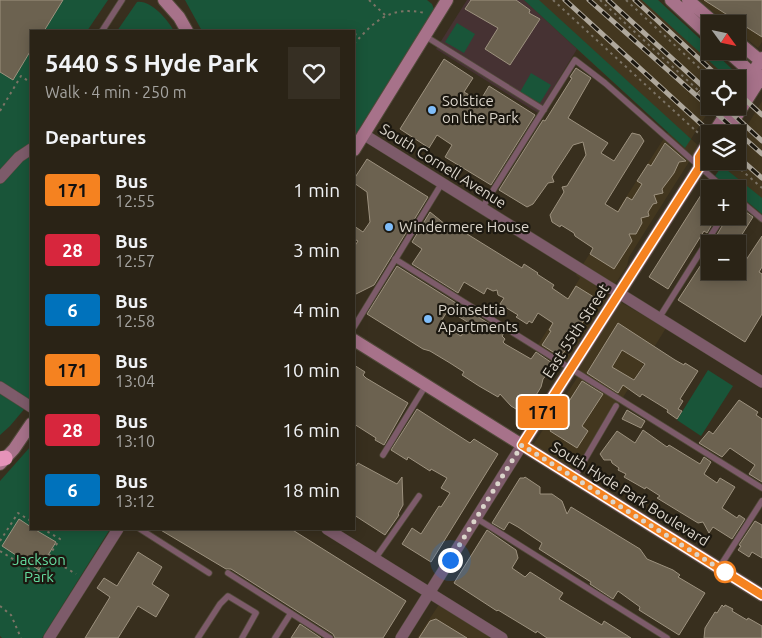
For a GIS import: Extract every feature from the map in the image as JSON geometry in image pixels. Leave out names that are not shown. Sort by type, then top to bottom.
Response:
[{"type":"main road","points":[[164,0],[179,17],[186,30]]},
{"type":"main road","points":[[355,148],[447,0]]},
{"type":"main road","points":[[671,0],[701,28]]},
{"type":"main road","points":[[688,0],[706,15]]},
{"type":"main road","points":[[730,125],[759,78],[761,60],[746,48]]},
{"type":"main road","points":[[738,60],[759,78]]},
{"type":"main road","points":[[746,89],[759,78]]},
{"type":"main road","name":"East 55th Street","points":[[522,445],[699,168],[699,157],[701,154]]},
{"type":"main road","name":"South Hyde Park Boulevard","points":[[355,341],[762,595]]},
{"type":"main road","points":[[2,460],[30,425]]},
{"type":"street","name":"South Cornell Avenue","points":[[363,134],[762,382]]},
{"type":"street","points":[[0,178],[19,157],[30,150]]},
{"type":"street","points":[[0,387],[30,406]]},
{"type":"street","name":"East 55th Street","points":[[400,638],[522,445]]},
{"type":"street","points":[[49,638],[117,530]]},
{"type":"street","points":[[329,530],[502,638]]},
{"type":"lane","points":[[103,30],[122,0]]},
{"type":"lane","points":[[425,36],[544,110]]},
{"type":"lane","points":[[482,208],[575,60],[605,83],[714,180]]},
{"type":"lane","points":[[355,325],[442,183]]},
{"type":"lane","points":[[746,206],[762,219]]},
{"type":"lane","points":[[659,318],[717,225]]},
{"type":"lane","points":[[396,259],[762,488]]},
{"type":"lane","points":[[383,455],[426,385]]},
{"type":"lane","points":[[574,478],[616,406]]},
{"type":"lane","points":[[375,559],[418,496]]},
{"type":"lane","points":[[719,568],[762,502]]},
{"type":"lane","points":[[476,518],[667,638]]},
{"type":"lane","points":[[142,530],[209,573]]},
{"type":"lane","points":[[228,573],[330,638]]},
{"type":"lane","points":[[198,638],[220,604],[228,596],[256,613],[242,638]]},
{"type":"lane","points":[[275,638],[291,613]]},
{"type":"path","points":[[369,0],[384,15]]},
{"type":"path","points":[[554,0],[701,135]]},
{"type":"path","points":[[600,0],[699,91]]},
{"type":"path","points":[[626,0],[702,70]]},
{"type":"path","points":[[355,43],[384,15],[411,10],[426,13]]},
{"type":"path","points":[[355,34],[360,36]]},
{"type":"path","points":[[0,110],[21,76],[30,82]]},
{"type":"path","points":[[741,170],[762,188]]},
{"type":"path","points":[[0,541],[18,513],[30,520]]},
{"type":"path","points":[[0,551],[37,574],[60,539],[45,530]]},
{"type":"path","points":[[48,557],[76,574]]},
{"type":"path","points":[[0,606],[11,615],[21,638]]},
{"type":"shaded area","points":[[467,0],[524,0],[577,49],[538,113],[436,49]]},
{"type":"shaded area","points":[[523,0],[658,0],[701,40],[701,60],[722,60],[733,70],[701,70],[701,115],[706,115],[691,139],[699,146],[629,257],[627,266],[608,295],[666,328],[575,475],[531,448],[579,375],[536,348],[580,278],[576,275],[668,132]]},
{"type":"shaded area","points":[[699,0],[762,0],[762,42],[758,48],[746,38],[746,15],[716,15]]},
{"type":"shaded area","points":[[762,101],[762,214],[746,201],[746,180],[720,180],[715,176],[719,170],[746,170],[746,128]]},
{"type":"shaded area","points":[[442,600],[493,632],[489,638],[417,638]]},
{"type":"green space","points":[[0,0],[108,0],[88,30],[30,30],[30,402],[0,435]]},
{"type":"green space","points":[[185,0],[427,0],[434,9],[355,135],[355,30],[201,30]]},
{"type":"green space","points":[[524,0],[539,0],[691,139],[685,148]]},
{"type":"green space","points":[[642,0],[658,0],[701,40],[701,54]]},
{"type":"green space","points":[[137,2],[142,2],[153,7],[163,16],[173,30],[118,30]]},
{"type":"green space","points":[[457,23],[475,34],[464,53],[445,42]]},
{"type":"green space","points":[[708,60],[722,60],[733,70],[719,70]]},
{"type":"green space","points":[[531,73],[551,85],[540,103],[520,92]]},
{"type":"green space","points":[[719,170],[727,170],[740,180],[720,180],[715,176]]},
{"type":"green space","points":[[746,185],[762,198],[762,214],[746,201]]},
{"type":"green space","points":[[708,370],[733,386],[701,436],[677,420]]},
{"type":"green space","name":"Jackson Park","points":[[30,447],[30,530],[109,530],[42,638],[2,638],[0,636],[0,481]]},
{"type":"building","points":[[0,0],[63,0],[45,30],[30,30],[30,52],[13,80],[0,72]]},
{"type":"building","points":[[471,0],[516,0],[530,10],[529,13],[540,19],[510,65],[485,49],[498,28],[465,9]]},
{"type":"building","points":[[704,0],[762,0],[762,37],[746,27],[746,15],[728,15]]},
{"type":"building","points":[[444,59],[473,78],[464,92],[480,101],[489,86],[535,115],[491,185],[445,157],[452,145],[437,135],[429,148],[400,129]]},
{"type":"building","points":[[576,68],[591,78],[568,118],[608,143],[601,153],[614,161],[632,133],[640,135],[644,141],[605,204],[618,212],[627,197],[632,200],[642,184],[637,181],[648,164],[651,166],[665,143],[686,161],[679,162],[674,173],[662,189],[663,193],[654,195],[657,203],[653,204],[648,212],[649,216],[641,218],[642,223],[636,234],[629,234],[632,241],[614,269],[590,254],[593,248],[575,236],[574,233],[552,222],[550,215],[564,192],[562,187],[567,186],[586,155],[583,142],[573,145],[552,177],[554,182],[548,183],[533,204],[527,207],[499,190],[543,120],[545,121],[572,78],[570,77]]},
{"type":"building","name":"Windermere House","points":[[367,159],[428,197],[374,285],[355,294],[355,246],[358,241],[355,240],[355,227],[363,232],[370,222],[367,192],[355,184],[355,177]]},
{"type":"building","points":[[701,195],[701,225],[712,225],[707,233],[704,231],[701,235],[668,289],[649,277]]},
{"type":"building","points":[[430,212],[446,225],[451,224],[522,268],[524,264],[554,285],[552,288],[568,299],[576,286],[597,299],[561,357],[542,345],[551,331],[549,330],[553,323],[538,313],[532,323],[529,321],[527,324],[516,317],[518,315],[500,304],[504,298],[498,295],[497,290],[493,291],[487,288],[484,294],[464,282],[458,293],[412,264],[422,249],[412,242]]},
{"type":"building","points":[[746,212],[753,217],[742,235],[717,235],[723,225],[746,225]]},
{"type":"building","points":[[762,236],[762,267],[759,272],[762,274],[762,314],[745,342],[678,300],[701,265],[701,280],[746,280],[746,260]]},
{"type":"building","points":[[397,266],[504,333],[502,336],[505,339],[503,342],[505,344],[531,359],[536,352],[555,365],[543,379],[541,387],[527,410],[521,412],[511,406],[500,394],[498,397],[479,386],[462,375],[464,372],[450,363],[423,349],[367,314]],"holes":[[[448,310],[469,323],[461,336],[440,323]]]},
{"type":"building","points":[[618,323],[675,360],[684,365],[685,363],[698,371],[680,399],[683,401],[678,409],[682,411],[677,419],[667,412],[668,410],[642,394],[640,397],[623,385],[618,393],[587,373]],"holes":[[[622,350],[645,364],[634,380],[612,367]]]},
{"type":"building","points":[[355,366],[365,372],[363,375],[366,378],[408,403],[384,445],[375,440],[376,438],[355,425]]},
{"type":"building","points":[[582,381],[603,394],[582,426],[588,431],[577,448],[550,431]]},
{"type":"building","points":[[739,400],[758,412],[756,415],[762,419],[762,482],[749,474],[755,465],[730,448],[722,457],[699,443],[709,431],[713,434]]},
{"type":"building","points":[[417,409],[470,443],[474,439],[498,454],[431,562],[402,544],[412,528],[421,534],[439,506],[441,507],[450,493],[441,488],[447,478],[431,469],[430,471],[408,457],[407,460],[391,450]]},
{"type":"building","points":[[627,410],[645,421],[641,428],[622,419]]},
{"type":"building","points":[[643,430],[667,447],[669,445],[700,464],[704,457],[711,462],[704,474],[717,483],[720,478],[735,487],[722,508],[737,518],[739,515],[745,519],[732,539],[713,527],[709,533],[703,522],[698,523],[657,498],[660,496],[646,487],[645,489],[624,477],[626,474],[618,470],[619,468],[611,460],[604,460],[600,454],[617,431],[635,443]]},
{"type":"building","points":[[358,463],[397,484],[402,477],[403,505],[399,515],[385,535],[355,516],[356,466]]},
{"type":"building","points":[[525,477],[540,487],[540,494],[552,494],[562,501],[567,514],[571,507],[640,549],[647,559],[673,570],[680,575],[678,577],[705,593],[679,635],[639,610],[640,607],[618,591],[613,599],[590,584],[591,582],[539,549],[542,543],[518,527],[509,522],[504,530],[492,523],[520,478]]},
{"type":"building","points":[[19,519],[30,526],[30,530],[36,530],[56,542],[39,570],[2,546]]},
{"type":"building","points":[[755,521],[762,525],[762,558],[752,552],[749,557],[738,550],[741,546],[739,545]]},
{"type":"building","points":[[161,530],[293,530],[406,601],[383,638],[335,638],[333,634],[231,569],[226,569]]},
{"type":"building","points":[[487,530],[516,550],[518,558],[512,568],[525,577],[530,572],[563,593],[559,599],[602,625],[604,621],[631,638],[547,638],[497,611],[454,583]]},
{"type":"building","points":[[138,552],[162,567],[152,584],[169,595],[156,617],[138,606],[118,638],[85,638],[110,597],[97,588],[104,578],[117,586]]},
{"type":"building","points":[[722,605],[733,609],[732,611],[747,620],[748,618],[762,626],[762,638],[704,638],[705,628]]},
{"type":"building","points":[[436,619],[467,638],[419,638],[430,621]]},
{"type":"building","points":[[300,624],[321,638],[291,638]]},
{"type":"railway","points":[[565,0],[702,125]]},
{"type":"railway","points":[[589,0],[762,154]]},
{"type":"railway","points":[[608,0],[701,85]]},
{"type":"railway","points":[[635,0],[711,70]]},
{"type":"railway","points":[[746,100],[762,115]]},
{"type":"railway","points":[[734,115],[762,141]]},
{"type":"railway","points":[[746,164],[762,178]]},
{"type":"bus line","name":"171","points":[[701,154],[699,157],[699,168],[522,445],[762,595]]},
{"type":"place","name":"Solstice on the Park","points":[[432,110]]},
{"type":"place","name":"Windermere House","points":[[389,227]]},
{"type":"place","name":"Poinsettia Apartments","points":[[428,319]]},
{"type":"route","points":[[450,560],[522,445],[725,572]]}]
